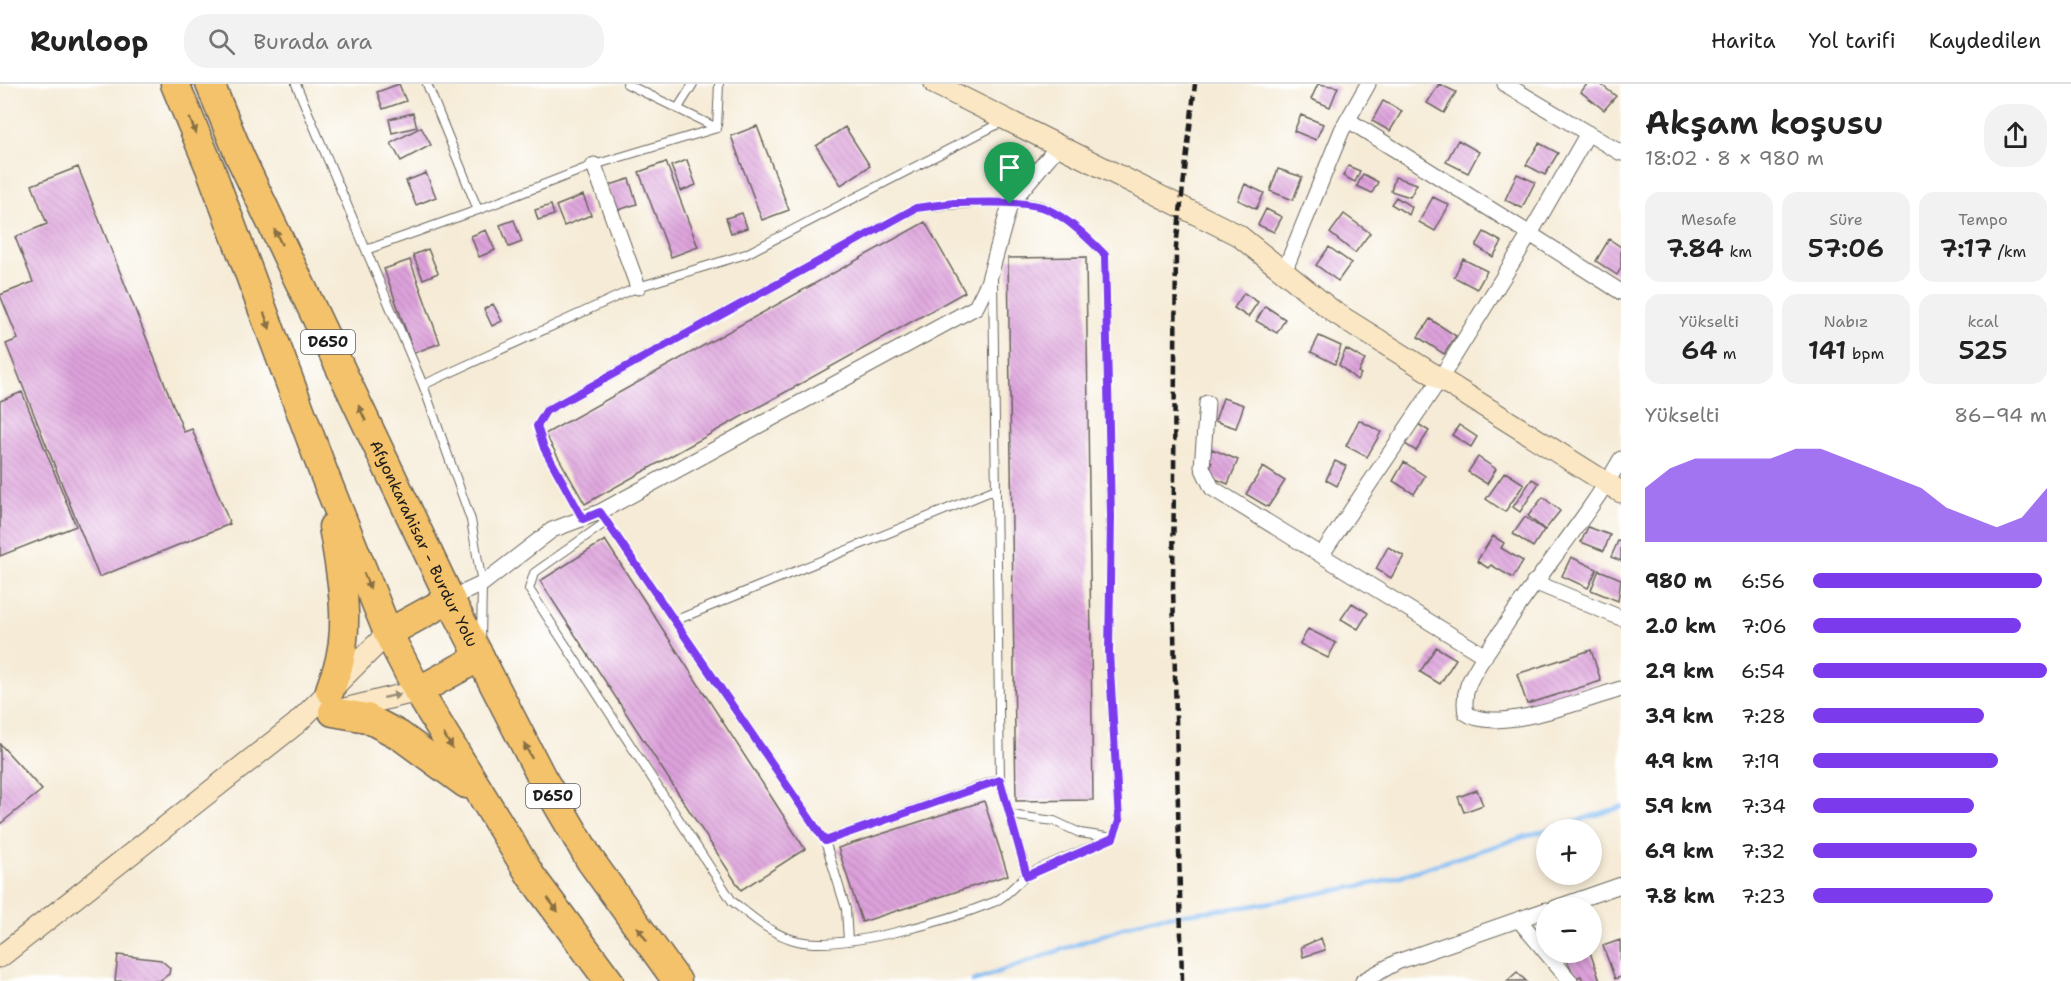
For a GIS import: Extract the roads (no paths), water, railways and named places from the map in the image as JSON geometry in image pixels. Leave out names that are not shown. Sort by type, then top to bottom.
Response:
[{"type":"highway","name":"D650","points":[[175,84],[210,168],[324,474],[388,633],[418,691],[531,876],[609,981]]},
{"type":"highway","name":"Afyonkarahisar - Burdur Yolu","points":[[210,84],[240,157],[450,598],[541,776],[590,860],[677,981]]},
{"type":"highway","points":[[324,474],[342,588],[340,658],[331,701],[399,735],[434,758],[482,798]]},
{"type":"highway","points":[[388,633],[450,598]]},
{"type":"highway","points":[[418,691],[480,657]]},
{"type":"street","points":[[935,84],[1238,235],[1335,312],[1614,487]]},
{"type":"street","points":[[1284,272],[1348,120],[1368,84]]},
{"type":"street","points":[[1505,84],[1621,153]]},
{"type":"street","points":[[1348,120],[1621,292]]},
{"type":"street","points":[[1322,554],[1440,379],[1530,234],[1588,133]]},
{"type":"street","points":[[450,598],[482,584],[552,530],[583,519],[603,517],[976,307],[988,284],[1010,204],[1059,145]]},
{"type":"street","points":[[594,165],[638,287]]},
{"type":"street","points":[[1207,403],[1202,467],[1212,488],[1485,656]]},
{"type":"street","points":[[1621,459],[1614,487],[1534,582],[1485,656],[1467,687],[1464,702],[1466,713],[1482,719],[1538,714],[1621,689]]},
{"type":"street","points":[[1534,582],[1621,618]]},
{"type":"street","points":[[0,957],[296,724],[331,701],[388,633]]},
{"type":"street","points":[[331,701],[418,691]]},
{"type":"street","points":[[1587,897],[1621,885]]},
{"type":"street","points":[[1363,981],[1397,962],[1536,914]]},
{"type":"street","points":[[1519,920],[1570,981]]},
{"type":"lane","points":[[296,84],[423,385],[471,520],[482,584],[480,657]]},
{"type":"lane","points":[[427,84],[478,210]]},
{"type":"lane","points":[[627,84],[717,128]]},
{"type":"lane","points":[[678,108],[693,84]]},
{"type":"lane","points":[[717,128],[719,84]]},
{"type":"lane","points":[[423,385],[638,287],[746,254],[1006,119]]},
{"type":"lane","points":[[366,249],[478,210],[594,165],[717,128]]},
{"type":"lane","points":[[583,519],[544,448],[537,426],[546,411],[916,208],[954,203],[1045,207],[1071,225],[1105,255],[1111,516],[1109,652],[1119,821],[1113,838],[1027,876],[1014,890],[995,902],[885,935],[848,941],[798,941],[766,928],[732,901],[529,589],[534,573],[603,517],[825,841],[846,909],[848,941]]},
{"type":"lane","points":[[993,268],[1000,780],[1027,876]]},
{"type":"lane","points":[[674,621],[996,489]]},
{"type":"lane","points":[[825,841],[1000,780]]},
{"type":"lane","points":[[1010,815],[1054,821],[1080,833],[1113,838]]},
{"type":"waterway","points":[[1583,819],[1621,807]]},
{"type":"waterway","points":[[973,981],[1151,918],[1250,906],[1381,882],[1536,833]]},
{"type":"railway","points":[[1182,981],[1173,587],[1176,247],[1195,84]]}]
